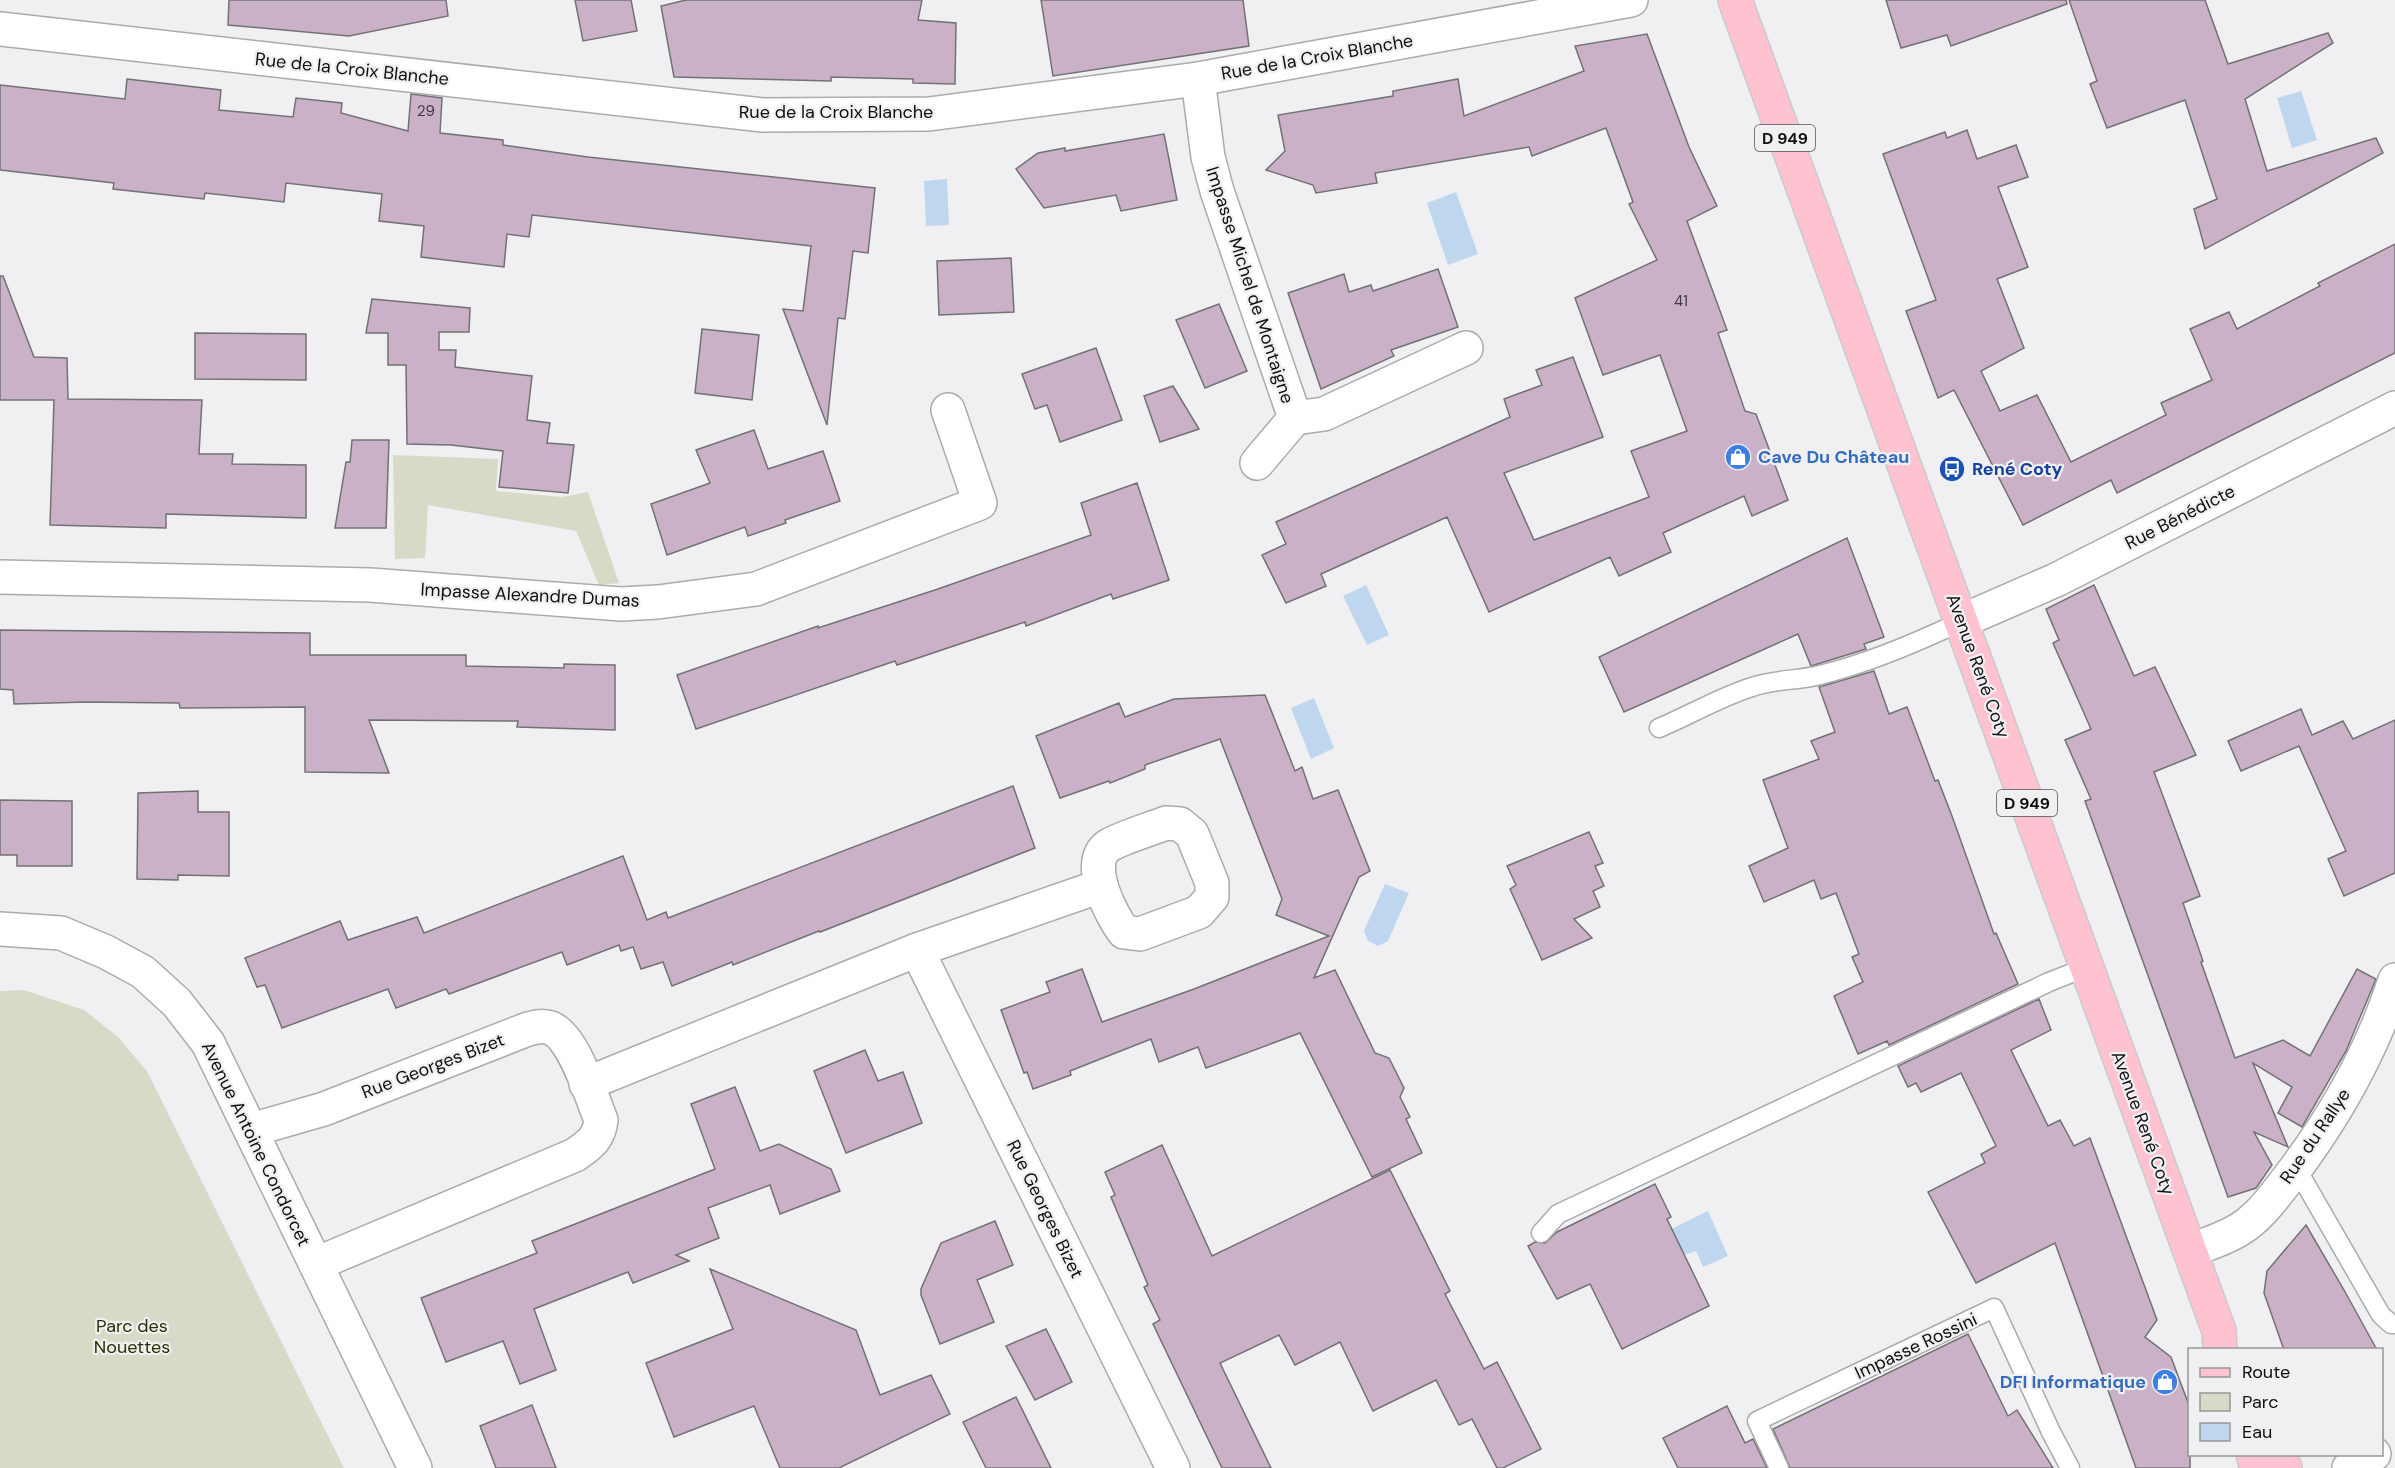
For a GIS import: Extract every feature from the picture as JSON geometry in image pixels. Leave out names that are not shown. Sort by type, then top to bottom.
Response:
[{"type":"main road","name":"Avenue René Coty","points":[[1736,0],[2225,1343]]},
{"type":"street","name":"Rue de la Croix Blanche","points":[[0,29],[763,116],[929,114],[1198,79],[1631,0]]},
{"type":"street","name":"Impasse Michel de Montaigne","points":[[1198,79],[1208,157],[1217,191],[1295,418]]},
{"type":"street","name":"Impasse Michel de Montaigne","points":[[1257,463],[1295,418],[1324,414],[1466,348]]},
{"type":"street","name":"Rue Bénédicte","points":[[1962,621],[2056,580],[2395,408]]},
{"type":"street","name":"Impasse Alexandre Dumas","points":[[0,577],[370,585],[621,604],[699,598],[756,589],[980,503],[948,410]]},
{"type":"street","points":[[586,1084],[917,950],[1101,886]]},
{"type":"street","name":"Avenue Antoine Condorcet","points":[[0,929],[61,933],[106,952],[143,972],[177,1003],[208,1043],[415,1468]]},
{"type":"street","name":"Rue Georges Bizet","points":[[917,950],[1173,1468]]},
{"type":"street","name":"Rue du Rallye","points":[[2190,1251],[2232,1233],[2251,1221],[2294,1171],[2324,1129],[2349,1086],[2392,997]]},
{"type":"street","name":"Rue Georges Bizet","points":[[251,1130],[324,1109],[528,1029],[543,1026],[554,1029],[564,1037],[572,1050],[601,1120],[600,1132],[593,1143],[574,1155],[316,1264]]},
{"type":"street","points":[[2349,1468],[2372,1456]]},
{"type":"lane","points":[[1659,728],[1752,687],[1778,680],[1816,676],[1854,666],[1922,640],[1962,621]]},
{"type":"lane","points":[[1541,1233],[1558,1214],[2038,987],[2087,967]]},
{"type":"lane","points":[[2294,1171],[2302,1178],[2381,1315],[2391,1324],[2395,1324]]},
{"type":"lane","name":"Impasse Rossini","points":[[1779,1468],[1756,1421],[1994,1308],[2070,1468]]},
{"type":"green space","points":[[393,455],[498,459],[496,491],[563,497],[588,492],[619,583],[599,585],[576,531],[428,505],[425,558],[395,559]]},
{"type":"green space","name":"Parc des Nouettes","points":[[24,990],[84,1010],[118,1037],[147,1071],[344,1468],[0,1468],[0,991]]},
{"type":"water","points":[[2301,91],[2317,140],[2292,148],[2277,98]]},
{"type":"water","points":[[947,179],[949,225],[926,226],[924,181]]},
{"type":"water","points":[[1456,192],[1478,254],[1448,265],[1427,203]]},
{"type":"water","points":[[1366,585],[1389,635],[1367,645],[1343,596]]},
{"type":"water","points":[[1314,698],[1334,748],[1311,759],[1291,708]]},
{"type":"water","points":[[1385,884],[1409,893],[1388,941],[1378,946],[1368,941],[1364,931]]},
{"type":"water","points":[[1708,1211],[1728,1256],[1703,1267],[1696,1251],[1670,1260],[1659,1235]]},
{"type":"building","points":[[229,0],[446,0],[448,16],[349,36],[228,25]]},
{"type":"building","points":[[575,0],[631,0],[637,31],[583,41]]},
{"type":"building","points":[[686,0],[922,0],[918,20],[956,23],[955,84],[913,83],[913,79],[831,77],[831,81],[674,77],[661,6]]},
{"type":"building","points":[[1041,0],[1243,0],[1249,46],[1053,76]]},
{"type":"building","points":[[1886,0],[2066,0],[2067,4],[1951,46],[1947,35],[1901,48]]},
{"type":"building","points":[[2069,0],[2205,0],[2228,64],[2328,33],[2333,43],[2245,99],[2267,171],[2376,138],[2383,153],[2205,249],[2194,209],[2217,199],[2185,100],[2107,128],[2090,84],[2097,81]]},
{"type":"building","points":[[1647,34],[1689,147],[1717,206],[1687,221],[1727,330],[1718,333],[1745,411],[1756,414],[1788,500],[1752,516],[1744,496],[1663,533],[1671,552],[1619,576],[1610,557],[1489,612],[1447,517],[1321,574],[1326,586],[1286,603],[1262,555],[1286,544],[1276,522],[1510,417],[1504,399],[1542,385],[1536,370],[1573,357],[1603,437],[1504,473],[1534,540],[1649,497],[1631,451],[1687,431],[1660,355],[1603,375],[1575,298],[1657,260],[1629,204],[1633,202],[1606,128],[1532,156],[1529,147],[1375,173],[1377,183],[1316,193],[1313,185],[1266,170],[1285,151],[1278,115],[1393,96],[1393,91],[1458,79],[1464,116],[1584,71],[1575,46]]},
{"type":"building","points":[[127,79],[221,90],[219,110],[293,117],[296,98],[342,103],[341,113],[408,131],[411,94],[442,98],[440,133],[503,140],[503,145],[588,157],[875,188],[868,253],[853,251],[845,319],[838,318],[827,425],[783,309],[803,311],[811,246],[532,215],[529,237],[507,234],[504,267],[421,257],[424,226],[379,221],[382,194],[286,183],[284,202],[205,193],[204,199],[113,189],[114,183],[0,170],[0,85],[125,99]]},
{"type":"building","points":[[1967,130],[1977,159],[2016,145],[2028,177],[1998,187],[2028,267],[1997,279],[2024,348],[1981,371],[2000,411],[2037,395],[2071,462],[2166,415],[2161,403],[2212,380],[2190,329],[2229,312],[2237,329],[2320,286],[2318,283],[2395,244],[2395,353],[2117,493],[2111,480],[2023,525],[1954,390],[1938,398],[1906,311],[1936,300],[1883,154],[1945,132],[1947,138]]},
{"type":"building","points":[[1164,134],[1177,200],[1121,211],[1116,195],[1044,208],[1016,169],[1038,153],[1065,148],[1065,151]]},
{"type":"building","points":[[1011,258],[1014,312],[939,315],[937,261]]},
{"type":"building","points":[[1438,269],[1458,327],[1391,350],[1394,356],[1321,389],[1288,293],[1344,274],[1349,292],[1371,285],[1373,291]]},
{"type":"building","points":[[0,276],[3,276],[34,357],[67,358],[68,399],[202,400],[199,454],[233,454],[232,464],[306,465],[306,518],[166,514],[166,528],[50,525],[54,400],[0,400]]},
{"type":"building","points":[[372,299],[470,308],[469,332],[439,332],[439,350],[456,350],[455,367],[532,376],[527,420],[550,423],[547,443],[574,445],[568,493],[499,487],[503,451],[451,445],[407,444],[406,365],[388,365],[388,333],[366,333]]},
{"type":"building","points":[[1219,304],[1247,371],[1205,388],[1176,320]]},
{"type":"building","points":[[702,329],[759,335],[752,400],[695,393]]},
{"type":"building","points":[[195,333],[306,334],[306,380],[195,379]]},
{"type":"building","points":[[1096,348],[1122,420],[1060,442],[1047,405],[1035,409],[1022,374]]},
{"type":"building","points":[[1173,386],[1199,429],[1160,442],[1144,396]]},
{"type":"building","points":[[754,430],[768,469],[823,451],[840,501],[748,536],[745,527],[667,555],[651,504],[710,483],[696,450]]},
{"type":"building","points":[[352,440],[389,440],[386,528],[335,528],[346,462],[350,462]]},
{"type":"building","points":[[1137,483],[1169,580],[1113,599],[1111,594],[1026,626],[1025,622],[897,665],[895,661],[696,729],[677,675],[818,626],[818,628],[938,589],[1091,535],[1081,503]]},
{"type":"building","points":[[1847,538],[1884,637],[1864,644],[1866,649],[1811,666],[1798,634],[1624,712],[1599,657]]},
{"type":"building","points":[[2094,585],[2134,676],[2155,667],[2196,755],[2154,772],[2200,896],[2183,903],[2235,1058],[2283,1040],[2310,1056],[2357,969],[2376,979],[2346,1051],[2302,1127],[2278,1113],[2292,1087],[2253,1063],[2288,1147],[2254,1132],[2272,1165],[2256,1188],[2228,1197],[2085,801],[2091,799],[2065,740],[2091,729],[2053,643],[2059,640],[2046,609]]},
{"type":"building","points":[[0,630],[310,633],[310,655],[466,655],[466,666],[564,668],[564,664],[615,665],[615,730],[517,727],[518,721],[369,720],[389,773],[305,772],[305,707],[180,708],[179,703],[87,702],[14,704],[13,690],[0,689]]},
{"type":"building","points":[[1874,671],[1889,714],[1907,707],[1935,781],[1938,780],[1952,816],[1994,934],[1996,933],[2018,984],[1889,1045],[1887,1041],[1858,1054],[1834,996],[1863,982],[1852,957],[1859,954],[1836,893],[1821,899],[1814,880],[1764,902],[1749,866],[1788,848],[1763,780],[1819,759],[1811,741],[1835,732],[1819,687]]},
{"type":"building","points":[[1265,695],[1295,771],[1302,767],[1313,799],[1338,790],[1370,871],[1359,877],[1314,978],[1335,970],[1375,1053],[1389,1058],[1404,1088],[1400,1097],[1410,1117],[1406,1119],[1422,1153],[1372,1177],[1300,1033],[1206,1068],[1198,1047],[1159,1062],[1151,1039],[1070,1071],[1071,1075],[1033,1089],[1027,1072],[1024,1073],[1001,1010],[1050,992],[1046,982],[1082,969],[1102,1022],[1329,936],[1276,915],[1282,899],[1220,739],[1145,765],[1145,769],[1110,783],[1109,781],[1060,798],[1036,736],[1119,703],[1125,717],[1174,699]]},
{"type":"building","points":[[2301,709],[2312,735],[2343,721],[2353,739],[2395,720],[2395,873],[2344,896],[2328,859],[2346,851],[2299,746],[2241,771],[2228,741]]},
{"type":"building","points":[[1013,786],[1035,848],[820,932],[733,965],[732,962],[672,986],[663,962],[641,969],[633,947],[621,951],[619,945],[567,965],[562,952],[449,994],[446,989],[396,1008],[388,989],[282,1028],[265,985],[257,987],[245,958],[340,921],[348,940],[417,917],[424,933],[623,856],[647,920],[666,912],[668,918]]},
{"type":"building","points":[[198,791],[198,812],[229,812],[229,876],[178,875],[178,880],[137,879],[138,793]]},
{"type":"building","points":[[0,800],[72,801],[72,866],[17,866],[17,855],[0,855]]},
{"type":"building","points":[[1589,832],[1603,863],[1595,866],[1604,886],[1593,891],[1600,907],[1574,919],[1592,938],[1542,960],[1510,889],[1516,885],[1507,866]]},
{"type":"building","points":[[2039,999],[2051,1030],[2011,1050],[2048,1126],[2060,1120],[2074,1146],[2090,1138],[2157,1320],[2145,1337],[2171,1357],[2188,1403],[2190,1468],[2136,1468],[2055,1243],[1976,1283],[1928,1192],[1985,1163],[1981,1154],[1996,1146],[1961,1073],[1921,1092],[1916,1083],[1908,1087],[1898,1066]]},
{"type":"building","points":[[865,1050],[878,1081],[903,1072],[922,1123],[846,1153],[814,1071]]},
{"type":"building","points":[[735,1087],[760,1151],[779,1144],[831,1169],[840,1191],[780,1214],[770,1185],[708,1208],[719,1238],[676,1255],[689,1261],[633,1283],[628,1272],[534,1309],[556,1370],[520,1384],[503,1341],[446,1362],[421,1298],[537,1253],[532,1241],[715,1169],[691,1104]]},
{"type":"building","points":[[1162,1145],[1212,1256],[1390,1170],[1450,1291],[1445,1294],[1484,1369],[1497,1362],[1541,1449],[1503,1468],[1497,1468],[1472,1419],[1459,1425],[1436,1380],[1373,1411],[1340,1342],[1295,1365],[1279,1335],[1220,1363],[1271,1468],[1222,1468],[1153,1324],[1160,1320],[1144,1287],[1148,1285],[1111,1197],[1115,1195],[1105,1172]]},
{"type":"building","points":[[1655,1184],[1671,1217],[1667,1219],[1709,1306],[1622,1349],[1590,1284],[1557,1299],[1528,1246],[1535,1242],[1545,1243],[1557,1232]]},
{"type":"building","points":[[995,1221],[1013,1265],[977,1280],[994,1322],[940,1344],[921,1295],[921,1289],[941,1243]]},
{"type":"building","points":[[2306,1225],[2376,1348],[2283,1348],[2264,1293],[2267,1271]]},
{"type":"building","points":[[710,1269],[856,1330],[880,1395],[931,1375],[950,1414],[839,1468],[780,1468],[754,1406],[674,1437],[646,1363],[733,1329]]},
{"type":"building","points":[[1046,1329],[1072,1382],[1035,1400],[1006,1346]]},
{"type":"building","points":[[1968,1334],[2008,1416],[2017,1410],[2053,1468],[1790,1468],[1773,1429]]},
{"type":"building","points":[[1016,1397],[1051,1468],[986,1468],[963,1422]]},
{"type":"building","points":[[532,1405],[556,1468],[496,1468],[480,1426]]},
{"type":"building","points":[[1727,1406],[1745,1443],[1753,1439],[1767,1468],[1678,1468],[1663,1438]]},
{"type":"place","name":"Cave Du Château","points":[[1738,457]]},
{"type":"place","name":"René Coty","points":[[1952,469]]},
{"type":"place","name":"DFI Informatique","points":[[2165,1382]]}]
